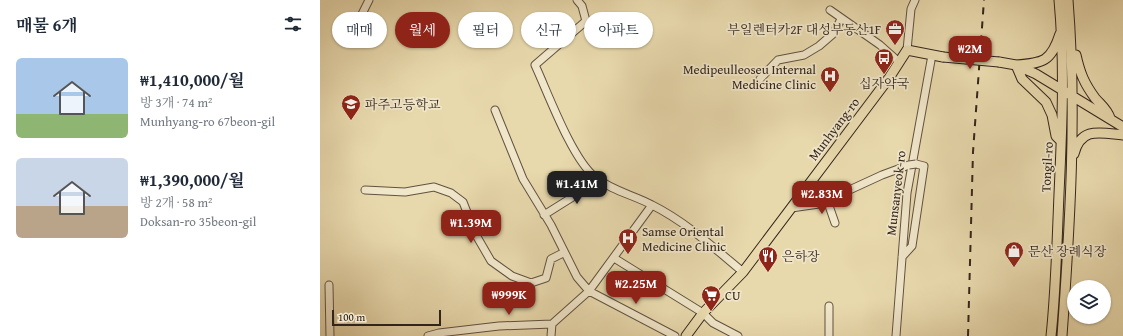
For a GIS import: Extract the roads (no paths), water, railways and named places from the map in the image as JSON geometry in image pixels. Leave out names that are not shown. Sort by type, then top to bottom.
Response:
[{"type":"main road","name":"Tongil-ro","points":[[1051,336],[1056,293],[1063,91],[1062,29],[1059,0]]},
{"type":"main road","name":"Tongil-ro","points":[[1062,336],[1072,97],[1071,40],[1068,0]]},
{"type":"main road","points":[[1016,65],[1038,63],[1051,56],[1062,29]]},
{"type":"main road","points":[[1071,40],[1075,48],[1080,74],[1096,99],[1107,111],[1111,119]]},
{"type":"main road","points":[[907,50],[943,57],[1016,65],[1036,74],[1123,127]]},
{"type":"main road","name":"Munhyang-ro","points":[[686,336],[703,313],[743,272],[889,78],[898,61],[907,50]]},
{"type":"main road","points":[[1016,65],[1022,79],[1041,95],[1048,105],[1052,115],[1056,136],[1061,142]]},
{"type":"main road","points":[[1070,163],[1076,145],[1082,138],[1090,133],[1123,135]]},
{"type":"street","points":[[363,12],[369,0]]},
{"type":"street","points":[[577,0],[582,6],[586,21],[535,65],[581,162],[595,177],[618,191],[652,205],[698,234],[743,272]]},
{"type":"street","points":[[908,0],[912,9]]},
{"type":"street","points":[[907,50],[912,9],[915,0]]},
{"type":"street","points":[[830,10],[880,45],[898,61]]},
{"type":"street","points":[[760,79],[778,60],[804,55],[819,46],[834,33],[841,19]]},
{"type":"street","name":"Munsanyeok-ro","points":[[896,336],[907,194],[932,55]]},
{"type":"street","points":[[495,110],[515,164],[577,277],[589,291],[675,336]]},
{"type":"street","points":[[791,208],[819,204],[882,175],[912,165],[924,166],[916,229],[912,246],[902,257]]},
{"type":"street","points":[[544,215],[579,193],[595,177]]},
{"type":"street","points":[[365,190],[405,192],[434,187],[451,193],[463,202],[476,235],[491,261],[512,276],[531,283],[546,278],[551,259],[563,253]]},
{"type":"street","points":[[827,200],[835,223]]},
{"type":"street","points":[[428,336],[439,333],[499,326],[552,324],[589,291],[652,205]]},
{"type":"street","points":[[614,258],[703,313],[713,323],[738,336]]},
{"type":"street","points":[[329,285],[330,336]]},
{"type":"street","points":[[829,306],[829,336]]},
{"type":"street","points":[[551,336],[552,324]]},
{"type":"railway","points":[[968,336],[973,152],[984,0]]},
{"type":"place","name":"부일렌터카2F 대성부동산1F","points":[[895,46]]},
{"type":"place","name":"십자약국","points":[[884,75]]},
{"type":"place","name":"Medipeulleoseu Internal Medicine Clinic","points":[[830,93]]},
{"type":"place","name":"파주고등학교","points":[[351,121]]},
{"type":"place","name":"Samse Oriental Medicine Clinic","points":[[628,255]]},
{"type":"place","name":"문산 장례식장","points":[[1014,268]]},
{"type":"place","name":"은하장","points":[[768,273]]},
{"type":"place","name":"CU","points":[[711,312]]}]
